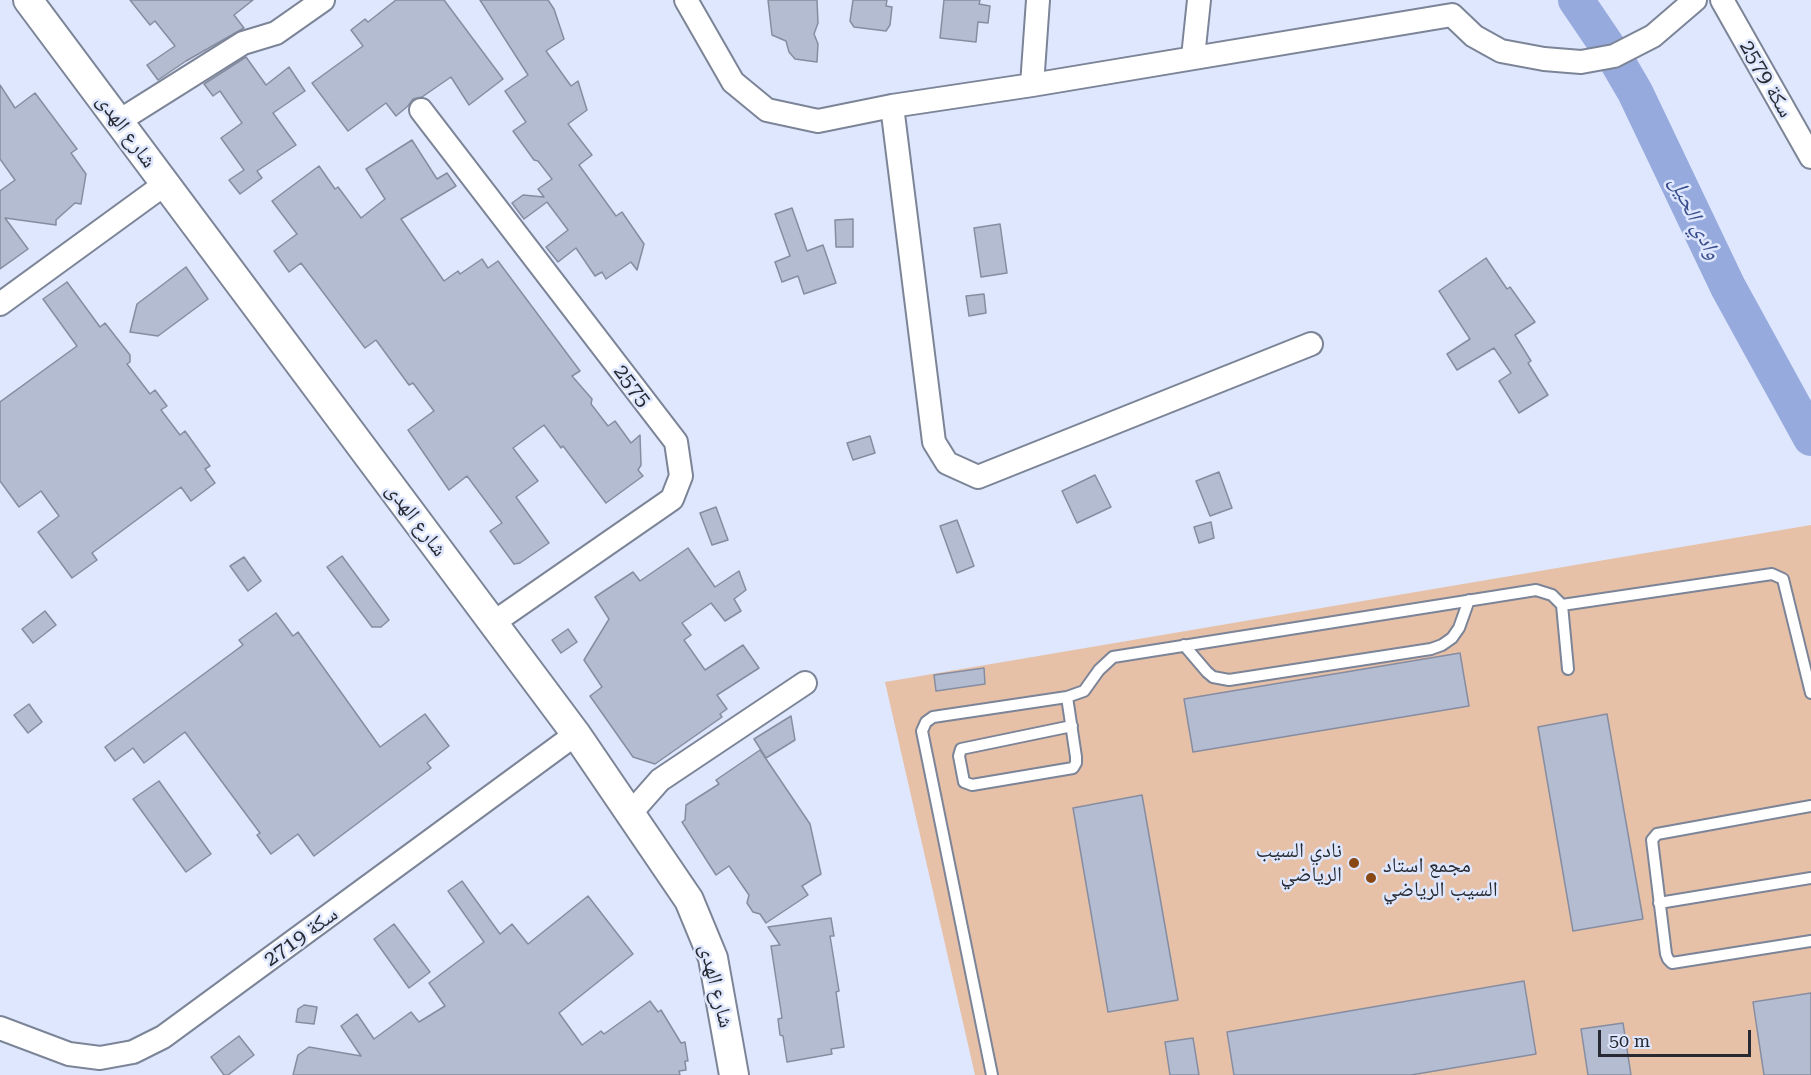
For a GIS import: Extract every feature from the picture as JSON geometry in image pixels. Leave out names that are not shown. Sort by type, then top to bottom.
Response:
[{"type":"street","name":"شارع الهدى","points":[[28,0],[576,734],[689,900],[713,958],[734,1075]]},
{"type":"street","points":[[119,121],[243,43],[276,33],[323,0]]},
{"type":"street","points":[[686,0],[734,82],[767,110],[818,121],[892,105],[1032,85],[1452,15],[1473,36],[1501,51],[1544,59],[1581,62],[1614,56],[1653,36],[1695,0]]},
{"type":"street","points":[[1032,85],[1038,0]]},
{"type":"street","points":[[1193,57],[1199,0]]},
{"type":"street","name":"سكة 2579","points":[[1722,0],[1811,157]]},
{"type":"street","points":[[892,105],[934,442],[947,463],[978,477],[1311,344]]},
{"type":"street","name":"2575","points":[[421,110],[676,442],[681,476],[672,499],[493,623]]},
{"type":"street","points":[[0,304],[165,184]]},
{"type":"street","points":[[630,814],[660,780],[805,683]]},
{"type":"street","name":"سكة 2719","points":[[0,1028],[69,1054],[100,1058],[133,1052],[163,1037],[576,734]]},
{"type":"lane","points":[[1562,605],[1772,574],[1783,579],[1811,693]]},
{"type":"lane","points":[[992,1075],[922,731],[926,722],[933,717],[1067,697],[1084,691],[1099,670],[1113,657],[1536,591],[1552,595],[1562,605],[1568,669]]},
{"type":"lane","points":[[1184,645],[1207,672],[1221,680],[1431,649],[1452,638],[1459,628],[1469,600]]},
{"type":"lane","points":[[1067,697],[1072,726],[1076,757],[1073,768],[972,785],[964,782],[959,756],[961,749],[1072,726]]},
{"type":"lane","points":[[1811,806],[1657,834],[1652,840],[1666,954],[1672,963],[1811,941]]},
{"type":"lane","points":[[1659,903],[1811,878]]},
{"type":"shaded area","name":"مجمع استاد السيب الرياضي","points":[[1811,525],[1811,1075],[975,1075],[885,682]]},
{"type":"building","points":[[130,0],[253,0],[234,15],[244,28],[158,80],[147,65],[175,46],[155,21],[150,25]]},
{"type":"building","points":[[396,0],[444,0],[503,79],[469,105],[451,77],[422,97],[413,99],[396,116],[386,103],[348,131],[312,83],[363,46],[351,30],[365,19],[368,22]]},
{"type":"building","points":[[480,0],[548,0],[554,9],[564,39],[546,51],[571,86],[578,81],[587,110],[568,124],[592,155],[579,165],[616,216],[622,212],[644,244],[637,270],[631,262],[606,279],[602,272],[595,276],[576,248],[558,262],[546,247],[568,230],[547,202],[524,219],[512,203],[523,195],[544,197],[538,189],[552,179],[538,161],[534,160],[513,131],[526,122],[505,91],[528,75]]},
{"type":"building","points":[[768,0],[817,0],[818,23],[814,34],[818,44],[817,62],[795,59],[789,52],[786,41],[772,35]]},
{"type":"building","points":[[853,0],[887,0],[886,6],[892,7],[890,25],[886,31],[854,27],[850,21]]},
{"type":"building","points":[[944,0],[980,0],[979,4],[990,6],[988,23],[978,22],[976,42],[940,38]]},
{"type":"building","points":[[246,57],[266,85],[289,67],[305,91],[273,113],[296,145],[257,171],[262,178],[240,194],[229,180],[244,170],[221,138],[242,123],[220,91],[213,96],[204,84]]},
{"type":"building","points":[[0,85],[15,108],[35,93],[77,149],[71,153],[86,174],[81,204],[75,203],[56,220],[56,225],[5,218],[28,249],[0,269],[0,191],[15,180],[0,159]]},
{"type":"building","points":[[412,140],[437,179],[447,173],[456,186],[401,219],[444,281],[458,271],[460,274],[482,259],[488,268],[498,261],[580,371],[572,376],[592,399],[591,404],[608,426],[615,421],[631,443],[640,435],[641,465],[638,470],[643,476],[606,503],[563,446],[561,448],[544,425],[513,448],[538,481],[516,497],[549,543],[520,563],[514,564],[490,531],[502,523],[467,476],[449,490],[408,430],[434,411],[413,383],[409,385],[376,340],[365,348],[301,263],[289,272],[274,251],[297,234],[272,201],[319,166],[335,189],[338,187],[361,218],[385,199],[366,169]]},
{"type":"building","points":[[792,208],[807,251],[823,245],[836,283],[804,294],[798,276],[782,282],[775,262],[790,256],[775,214]]},
{"type":"building","points":[[853,219],[853,247],[836,247],[835,220]]},
{"type":"building","points":[[1000,224],[1007,273],[981,277],[974,228]]},
{"type":"building","points":[[1486,258],[1507,289],[1510,287],[1535,322],[1515,335],[1531,361],[1528,363],[1548,395],[1519,413],[1499,381],[1511,373],[1494,348],[1457,370],[1447,354],[1470,339],[1439,291]]},
{"type":"building","points":[[186,267],[208,299],[158,336],[130,332],[137,304]]},
{"type":"building","points":[[67,282],[100,327],[105,323],[130,355],[130,362],[127,364],[150,394],[155,390],[167,406],[161,410],[180,435],[185,431],[210,466],[205,469],[215,483],[191,501],[181,487],[92,553],[97,560],[72,578],[38,532],[59,516],[41,491],[19,507],[0,481],[0,402],[77,346],[43,299]]},
{"type":"building","points":[[984,294],[986,313],[969,316],[966,296]]},
{"type":"building","points":[[870,436],[875,453],[853,460],[847,443]]},
{"type":"building","points":[[1219,472],[1232,508],[1210,516],[1196,481]]},
{"type":"building","points":[[1095,475],[1111,507],[1077,523],[1062,491]]},
{"type":"building","points":[[716,507],[728,540],[712,545],[700,513]]},
{"type":"building","points":[[957,520],[974,566],[957,573],[940,526]]},
{"type":"building","points":[[1211,522],[1214,538],[1199,543],[1194,527]]},
{"type":"building","points":[[688,548],[715,587],[739,571],[746,590],[734,599],[741,611],[725,621],[711,603],[682,623],[691,635],[684,640],[705,670],[743,645],[759,668],[717,695],[727,709],[720,714],[722,717],[655,764],[633,757],[590,696],[602,687],[584,660],[609,619],[595,597],[633,572],[640,581]]},
{"type":"building","points":[[342,556],[389,620],[381,627],[372,627],[327,567]]},
{"type":"building","points":[[244,557],[261,581],[248,591],[230,566]]},
{"type":"building","points":[[45,611],[56,625],[33,643],[22,629]]},
{"type":"building","points":[[276,613],[293,636],[298,632],[380,747],[425,714],[449,746],[427,763],[431,768],[314,856],[298,834],[271,854],[257,835],[260,833],[185,732],[144,763],[133,748],[115,761],[105,747],[243,645],[239,640]]},
{"type":"building","points":[[568,629],[577,642],[561,653],[552,640]]},
{"type":"building","points":[[1460,653],[1469,706],[1193,752],[1184,699]]},
{"type":"building","points":[[984,668],[985,684],[936,691],[934,675]]},
{"type":"building","points":[[29,704],[42,722],[28,733],[14,715]]},
{"type":"building","points":[[1607,714],[1643,919],[1573,931],[1538,727]]},
{"type":"building","points":[[791,716],[795,740],[766,758],[754,739]]},
{"type":"building","points":[[760,750],[810,824],[821,874],[802,886],[808,895],[766,923],[760,914],[753,912],[747,903],[749,895],[729,866],[716,875],[682,822],[685,820],[686,805],[719,784],[716,780]]},
{"type":"building","points":[[159,781],[211,854],[186,872],[133,799]]},
{"type":"building","points":[[1142,795],[1178,1000],[1108,1012],[1073,808]]},
{"type":"building","points":[[462,881],[500,934],[512,924],[528,944],[588,896],[633,954],[559,1013],[582,1045],[601,1031],[604,1034],[650,1001],[658,1012],[661,1010],[681,1043],[685,1042],[688,1061],[685,1061],[686,1070],[679,1071],[680,1075],[293,1075],[298,1055],[309,1047],[361,1056],[341,1026],[357,1014],[374,1039],[411,1012],[419,1022],[445,1006],[429,983],[484,942],[448,891]]},
{"type":"building","points":[[831,918],[834,936],[830,936],[839,991],[836,992],[844,1047],[831,1049],[832,1054],[787,1062],[783,1036],[780,1035],[778,1019],[782,1018],[771,946],[780,945],[768,927]]},
{"type":"building","points":[[394,924],[430,972],[409,988],[374,939]]},
{"type":"building","points":[[1524,981],[1536,1054],[1411,1075],[1234,1075],[1227,1032]]},
{"type":"building","points":[[1811,993],[1811,1075],[1764,1075],[1753,1002]]},
{"type":"building","points":[[304,1005],[317,1007],[314,1024],[296,1022],[298,1009]]},
{"type":"building","points":[[1623,1023],[1631,1075],[1588,1075],[1581,1029]]},
{"type":"building","points":[[239,1036],[254,1055],[228,1075],[224,1075],[211,1057]]},
{"type":"building","points":[[1193,1038],[1199,1075],[1170,1075],[1165,1042]]},
{"type":"waterway","name":"وادي الحيل","points":[[1576,0],[1635,92],[1728,287],[1811,438]]},
{"type":"place","name":"نادي السيب الرياضي","points":[[1354,863]]},
{"type":"place","name":"مجمع استاد السيب الرياضي","points":[[1371,878]]}]
